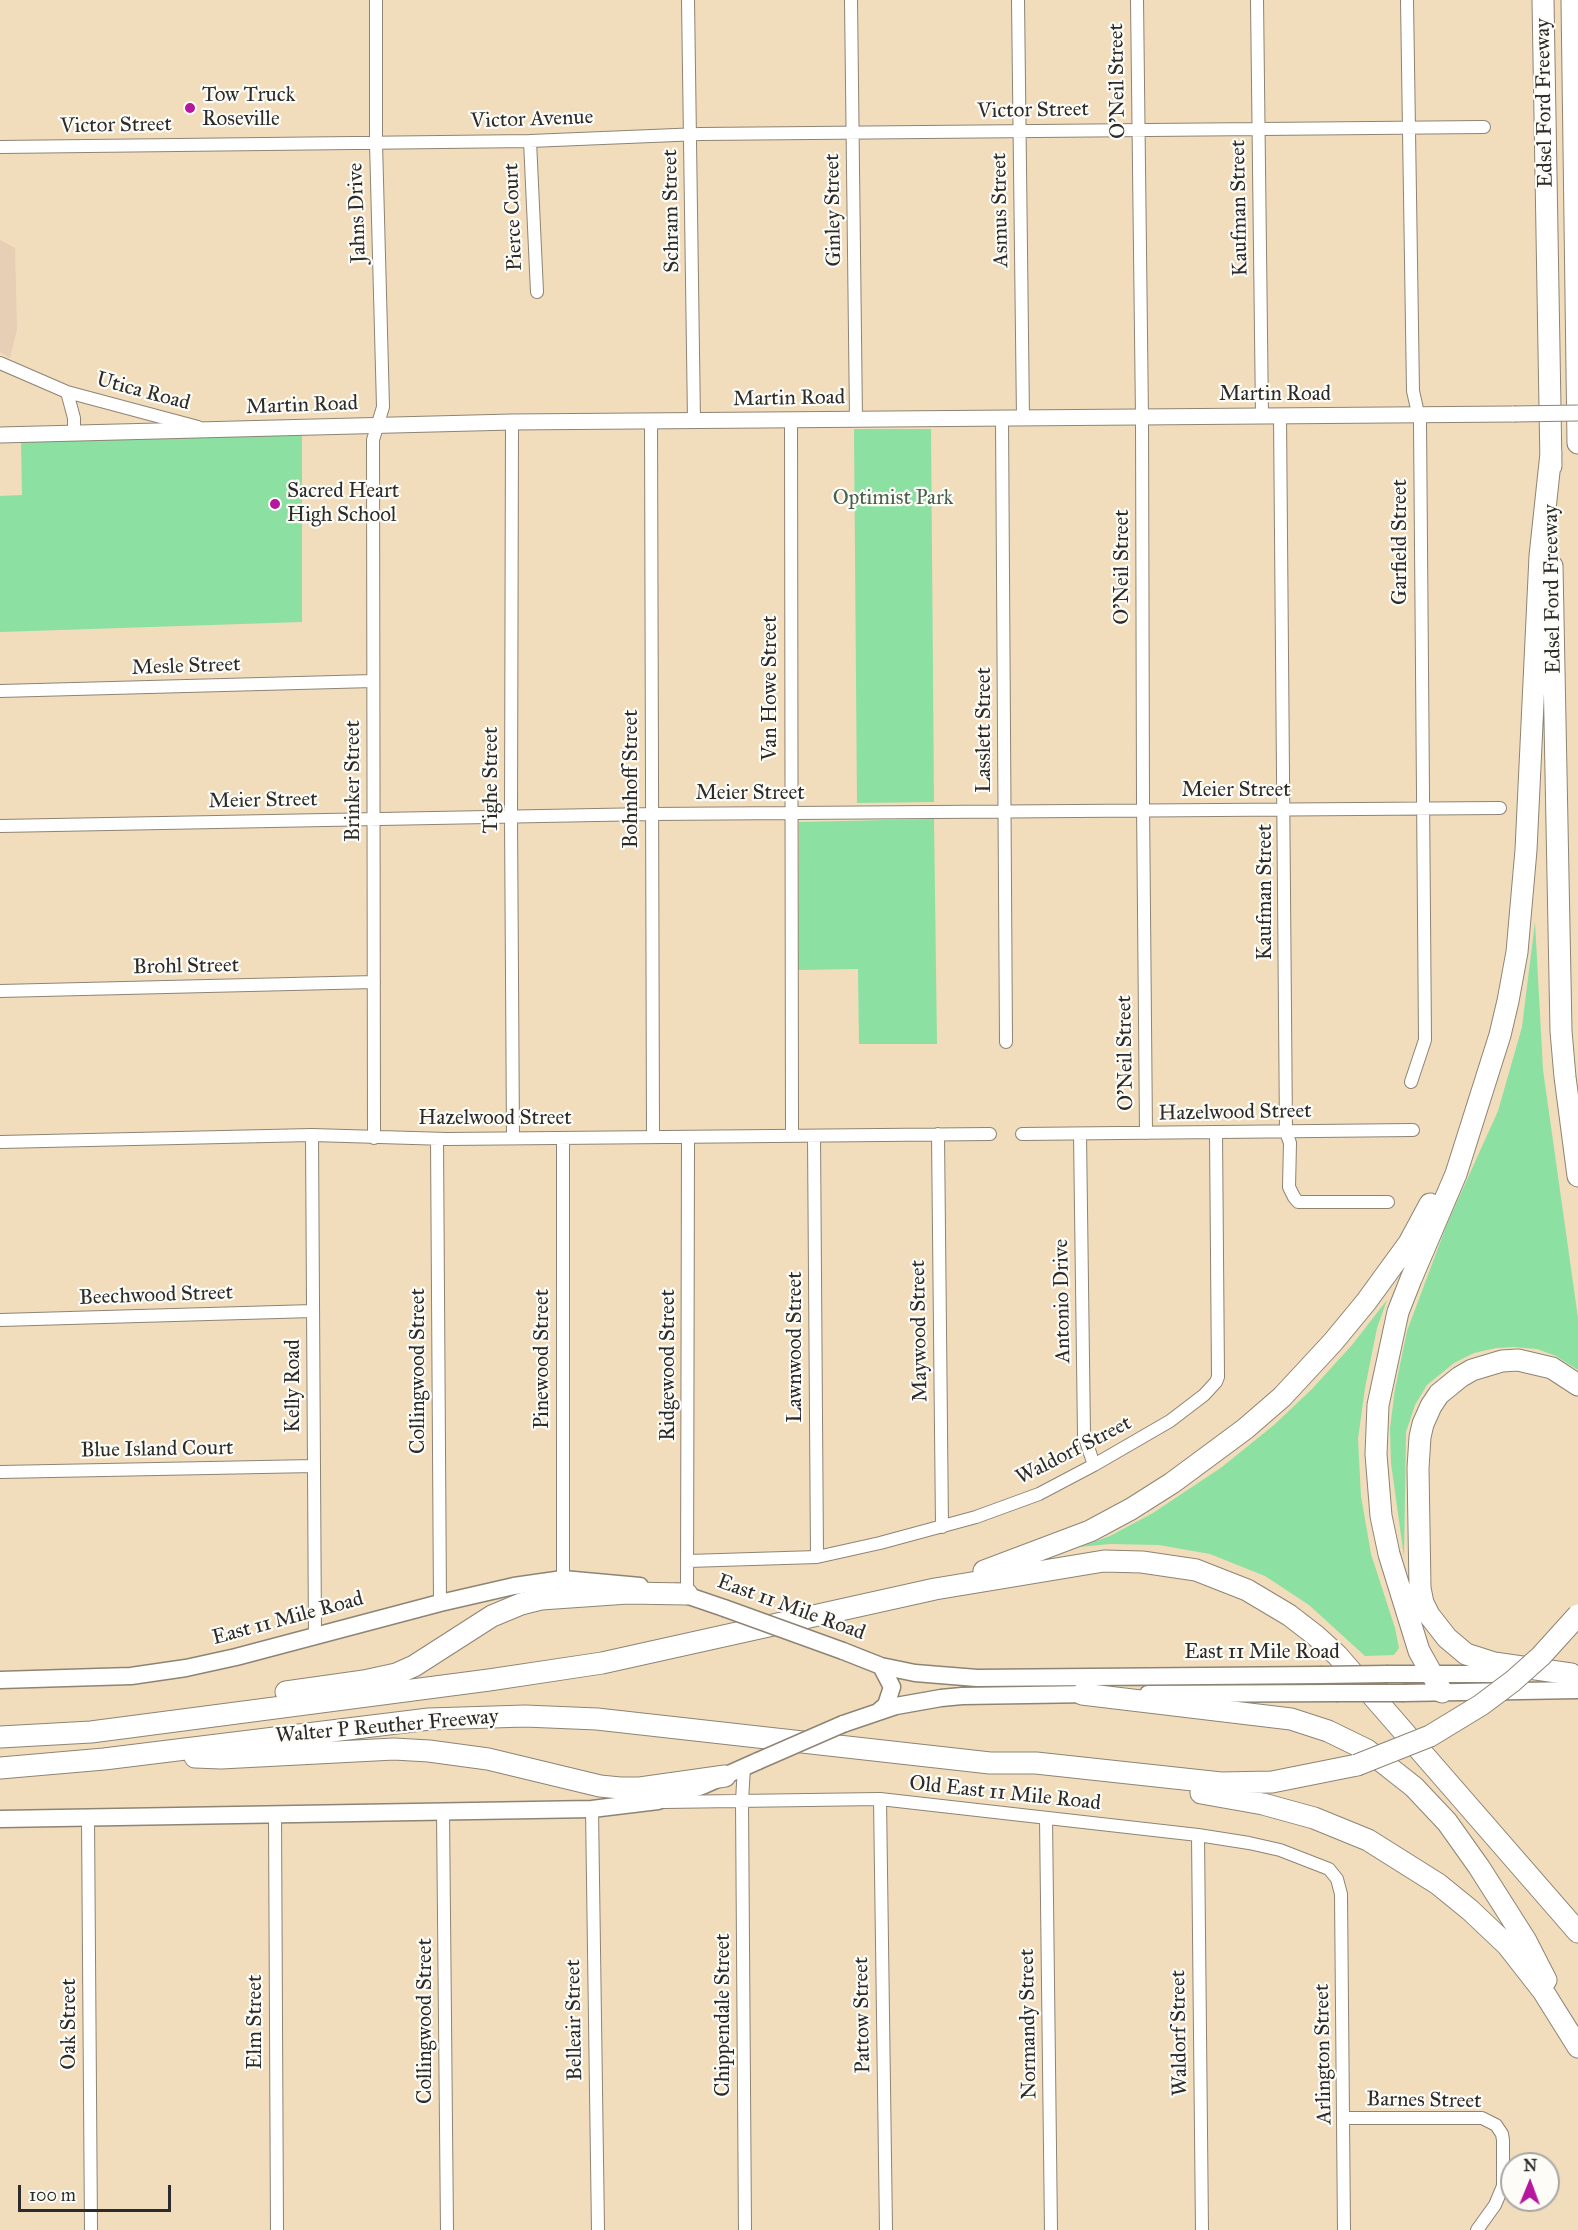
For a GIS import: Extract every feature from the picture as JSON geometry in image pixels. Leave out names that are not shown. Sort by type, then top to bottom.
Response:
[{"type":"highway","name":"Edsel Ford Freeway","points":[[1543,0],[1561,1019],[1565,1077],[1578,1176]]},
{"type":"highway","name":"Edsel Ford Freeway","points":[[1572,0],[1578,443]]},
{"type":"highway","points":[[1437,1683],[1419,1651],[1389,1554],[1382,1516],[1376,1454],[1378,1405],[1398,1312],[1456,1174],[1482,1095],[1500,1035],[1517,952],[1526,850],[1540,556],[1551,453]]},
{"type":"highway","points":[[935,1588],[1090,1531],[1131,1509],[1207,1458],[1282,1397],[1366,1302],[1409,1243],[1448,1172],[1482,1095]]},
{"type":"highway","points":[[1576,1679],[1494,1663],[1466,1654],[1447,1638],[1429,1615],[1423,1603],[1420,1588],[1418,1468],[1420,1437],[1431,1406],[1439,1394],[1472,1370],[1502,1361],[1518,1360],[1552,1368],[1578,1385]]},
{"type":"highway","points":[[935,1588],[1104,1561],[1142,1562],[1196,1570],[1247,1590],[1289,1615],[1336,1655],[1578,1932]]},
{"type":"highway","name":"Walter P Reuther Freeway","points":[[0,1737],[91,1732],[602,1663],[935,1588]]},
{"type":"highway","points":[[154,1724],[241,1699],[364,1681],[396,1674],[414,1666],[492,1616],[521,1604],[541,1599],[628,1593],[687,1594]]},
{"type":"highway","points":[[990,1762],[1036,1763],[1221,1783],[1272,1782],[1357,1765],[1430,1736],[1481,1705],[1541,1656],[1578,1615]]},
{"type":"highway","points":[[1082,1694],[1291,1719],[1328,1731],[1368,1750],[1414,1787],[1447,1822],[1479,1867],[1526,1941],[1578,2047]]},
{"type":"highway","name":"Walter P Reuther Freeway","points":[[0,1768],[146,1754],[429,1719],[525,1716],[619,1722],[990,1762]]},
{"type":"highway","points":[[146,1754],[221,1758],[394,1749],[429,1751],[488,1759],[600,1786],[620,1788],[640,1788],[742,1768]]},
{"type":"highway","points":[[990,1762],[1036,1774],[1243,1800],[1314,1818],[1368,1840],[1438,1884],[1507,1945],[1543,1991],[1578,2047]]},
{"type":"main road","name":"East 11 Mile Road","points":[[0,1680],[131,1676],[186,1668],[225,1660],[440,1603],[514,1586],[563,1580],[622,1583],[687,1594],[881,1666],[915,1673],[977,1678],[1388,1674],[1437,1683],[1576,1679]]},
{"type":"main road","points":[[878,1712],[890,1697],[891,1687],[881,1666]]},
{"type":"main road","name":"East 11 Mile Road","points":[[0,1819],[592,1809],[658,1802],[702,1786],[843,1724],[917,1702],[962,1696],[1404,1693],[1437,1683]]},
{"type":"street","name":"Jahns Drive","points":[[376,0],[376,143],[383,407],[378,424]]},
{"type":"street","name":"Schram Street","points":[[688,0],[694,421]]},
{"type":"street","name":"Ginley Street","points":[[850,0],[856,419]]},
{"type":"street","name":"Asmus Street","points":[[1017,0],[1023,418]]},
{"type":"street","name":"O'Neil Street","points":[[1137,0],[1146,1133]]},
{"type":"street","name":"Kaufman Street","points":[[1257,0],[1262,416]]},
{"type":"street","name":"Garfield Street","points":[[1407,0],[1413,391],[1418,415],[1425,1040],[1411,1082]]},
{"type":"street","name":"Victor Street","points":[[690,134],[1484,127]]},
{"type":"street","name":"Victor Avenue","points":[[376,143],[530,141],[690,134]]},
{"type":"street","name":"Pierce Court","points":[[530,141],[537,292]]},
{"type":"street","name":"Victor Street","points":[[0,147],[376,143]]},
{"type":"street","name":"Utica Road","points":[[0,363],[67,392],[210,430]]},
{"type":"street","name":"Utica Road","points":[[67,392],[74,418],[74,433]]},
{"type":"street","name":"Martin Road","points":[[0,435],[512,422],[1578,413]]},
{"type":"street","name":"Kaufman Street","points":[[1280,416],[1286,1132],[1290,1143],[1289,1187],[1298,1202],[1388,1202]]},
{"type":"street","name":"Lasslett Street","points":[[1002,419],[1005,1042]]},
{"type":"street","name":"Van Howe Street","points":[[791,420],[792,1136]]},
{"type":"street","name":"Bohnhoff Street","points":[[651,421],[653,1137]]},
{"type":"street","name":"Tighe Street","points":[[512,422],[513,1138]]},
{"type":"street","name":"Brinker Street","points":[[374,1138],[373,440],[378,424]]},
{"type":"street","name":"Mesle Street","points":[[0,691],[373,681]]},
{"type":"street","name":"Meier Street","points":[[0,826],[651,814],[1500,807]]},
{"type":"street","name":"Brohl Street","points":[[0,991],[374,982]]},
{"type":"street","name":"Hazelwood Street","points":[[1022,1134],[1413,1130]]},
{"type":"street","name":"Waldorf Street","points":[[688,1561],[817,1557],[976,1517],[1028,1498],[1094,1466],[1170,1421],[1204,1395],[1218,1377],[1216,1133]]},
{"type":"street","name":"Maywood Street","points":[[938,1134],[942,1527]]},
{"type":"street","name":"Hazelwood Street","points":[[0,1142],[312,1136],[437,1139],[990,1134]]},
{"type":"street","name":"Antonio Drive","points":[[1080,1134],[1084,1435],[1094,1466]]},
{"type":"street","name":"Kelly Road","points":[[312,1136],[315,1636]]},
{"type":"street","name":"Lawnwood Street","points":[[814,1136],[817,1557]]},
{"type":"street","name":"Ridgewood Street","points":[[687,1594],[688,1137]]},
{"type":"street","name":"Pinewood Street","points":[[563,1138],[563,1580]]},
{"type":"street","name":"Collingwood Street","points":[[437,1139],[440,1603]]},
{"type":"street","name":"Beechwood Street","points":[[0,1320],[313,1311]]},
{"type":"street","name":"Blue Island Court","points":[[0,1472],[314,1466]]},
{"type":"street","name":"Chippendale Street","points":[[742,1768],[745,2230]]},
{"type":"street","name":"Old East 11 Mile Road","points":[[658,1802],[880,1799],[1198,1835],[1280,1850],[1322,1865],[1329,1869],[1336,1879]]},
{"type":"street","name":"Pattow Street","points":[[880,1799],[885,2230]]},
{"type":"street","name":"Belleair Street","points":[[592,1809],[598,2230]]},
{"type":"street","name":"Collingwood Street","points":[[443,1811],[447,2230]]},
{"type":"street","name":"Elm Street","points":[[275,1814],[277,2230]]},
{"type":"street","name":"Oak Street","points":[[88,1818],[91,2230]]},
{"type":"street","name":"Normandy Street","points":[[1047,1818],[1051,2230]]},
{"type":"street","name":"Waldorf Street","points":[[1198,1835],[1202,2230]]},
{"type":"street","name":"Arlington Street","points":[[1336,1879],[1341,1894],[1344,2230]]},
{"type":"street","name":"Barnes Street","points":[[1344,2118],[1482,2118],[1496,2125],[1503,2140],[1503,2186],[1495,2205],[1477,2230]]},
{"type":"shaded area","points":[[0,240],[15,248],[17,329],[10,358],[0,352]]},
{"type":"green space","name":"Optimist Park","points":[[854,429],[931,429],[934,802],[857,803]]},
{"type":"green space","points":[[302,434],[302,622],[0,632],[0,496],[22,495],[21,441]]},
{"type":"green space","points":[[934,819],[937,1044],[859,1044],[858,969],[798,970],[799,822]]},
{"type":"green space","points":[[1535,922],[1543,1070],[1578,1318],[1578,1370],[1556,1356],[1537,1349],[1496,1348],[1474,1353],[1454,1363],[1427,1385],[1415,1405],[1406,1432],[1404,1557],[1391,1463],[1390,1428],[1395,1389],[1407,1331],[1447,1224],[1498,1111],[1522,1027]]},
{"type":"green space","points":[[1387,1300],[1377,1328],[1358,1439],[1361,1496],[1371,1554],[1395,1628],[1399,1648],[1394,1655],[1365,1656],[1309,1605],[1265,1576],[1210,1554],[1159,1545],[1110,1544],[1080,1547],[1110,1536],[1153,1513],[1222,1467],[1274,1425],[1312,1389],[1352,1345]]},
{"type":"place","name":"Tow Truck Roseville","points":[[190,108]]},
{"type":"place","name":"Sacred Heart High School","points":[[275,504]]}]
